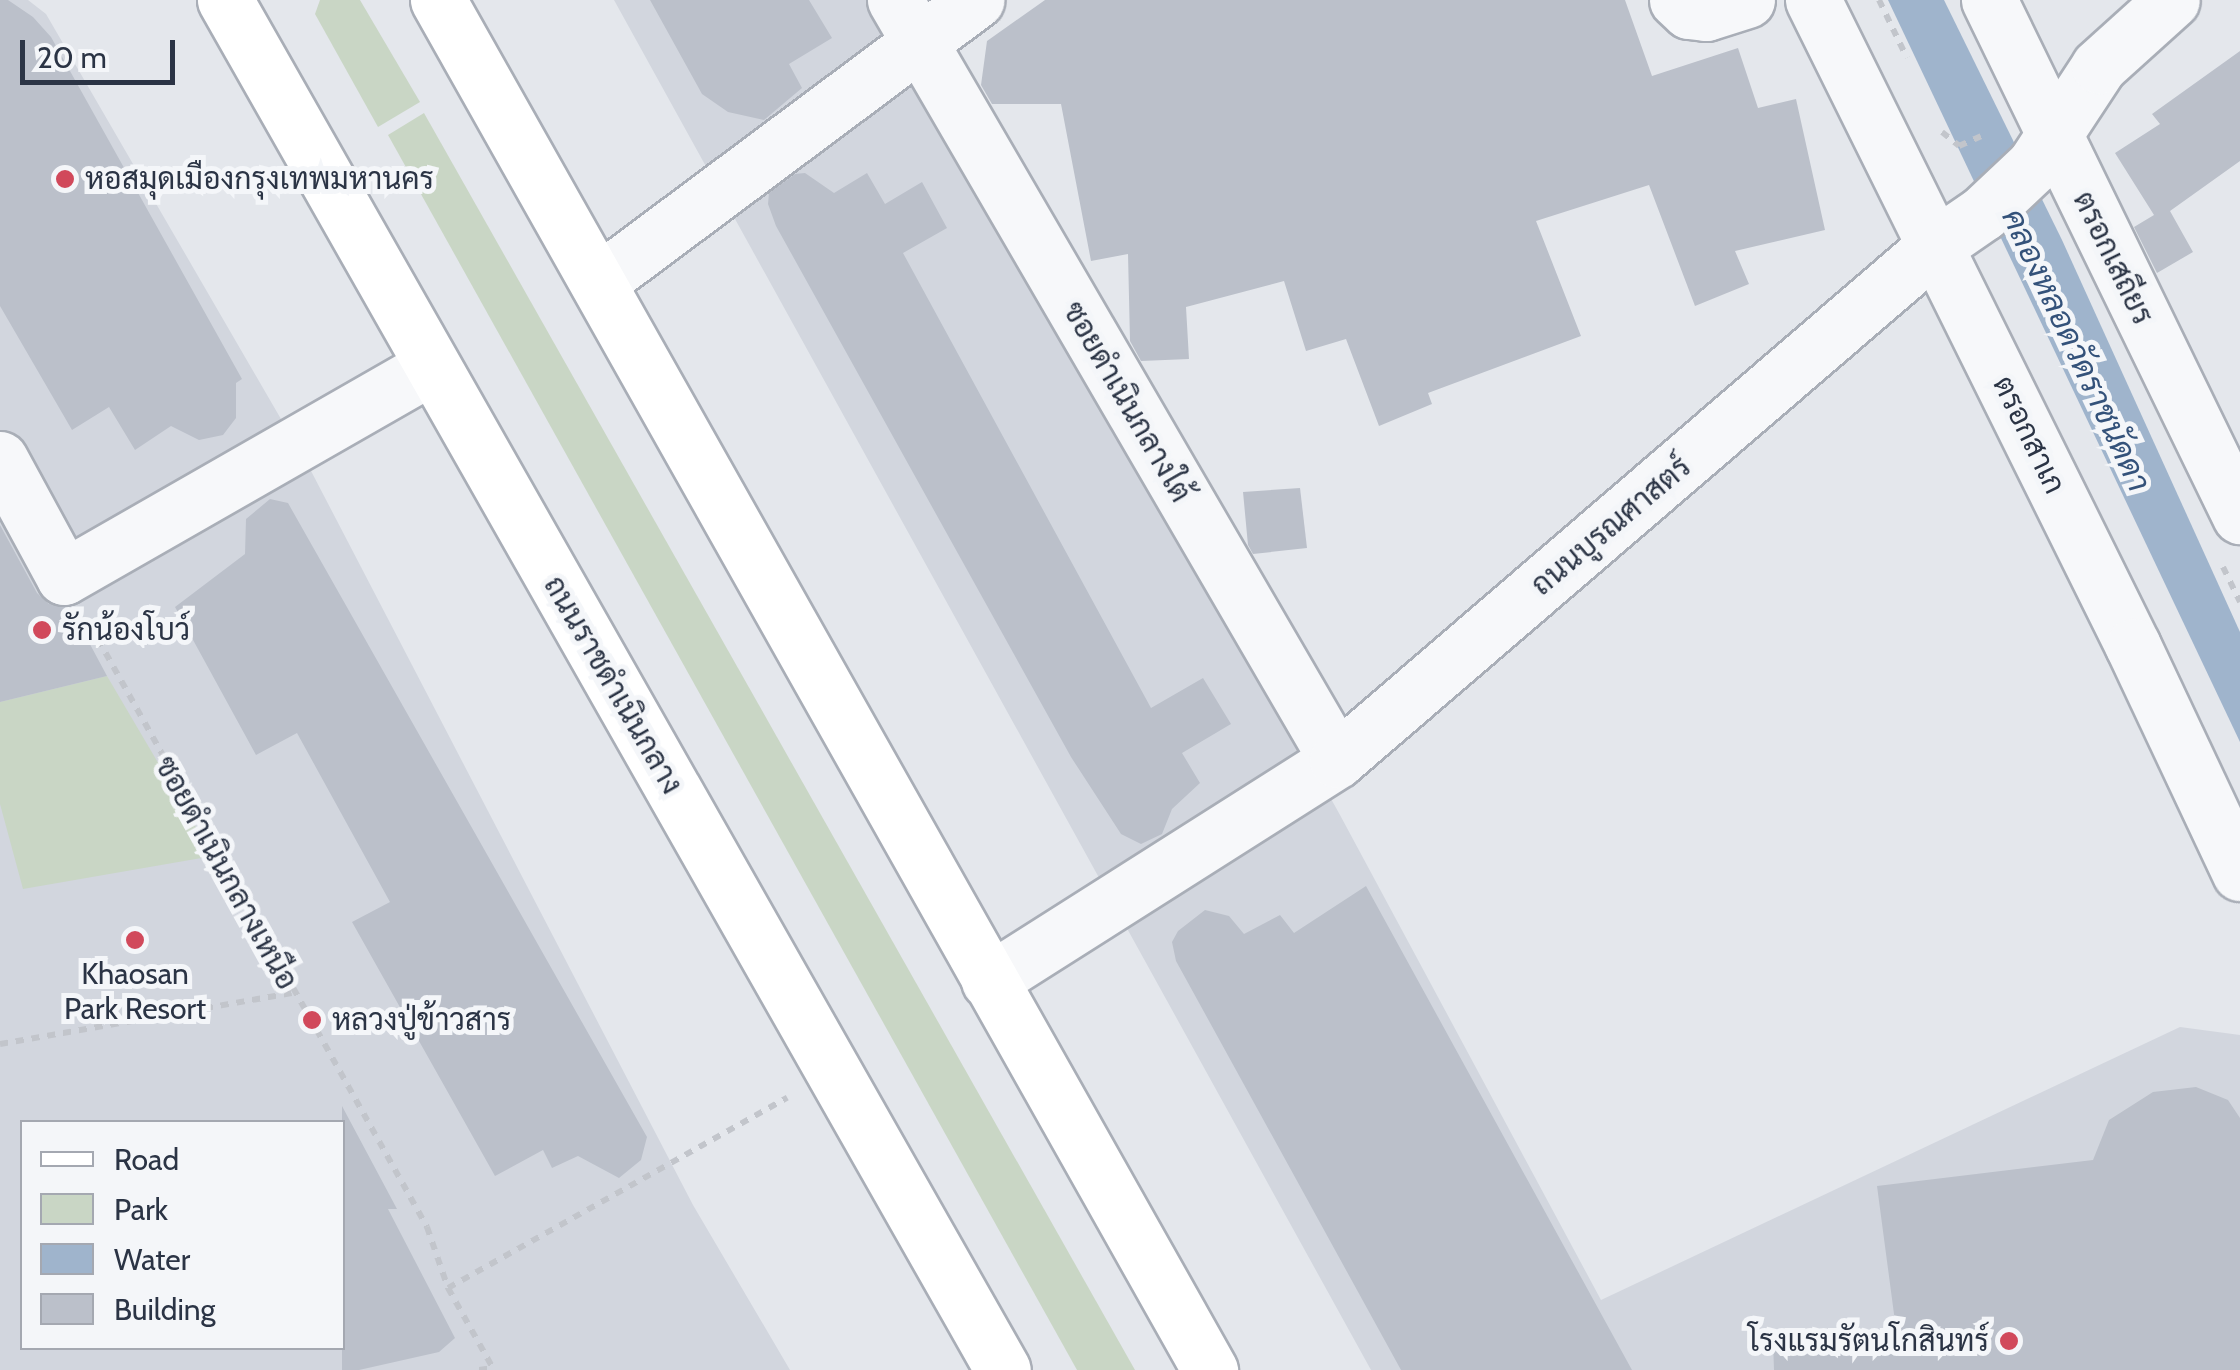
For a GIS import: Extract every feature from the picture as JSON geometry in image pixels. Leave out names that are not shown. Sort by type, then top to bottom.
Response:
[{"type":"main road","name":"ถนนราชดำเนินกลาง","points":[[224,0],[1003,1370]]},
{"type":"main road","points":[[438,0],[1210,1370]]},
{"type":"street","points":[[598,282],[906,22],[977,0]]},
{"type":"street","points":[[1677,0],[1688,11],[1706,13],[1747,0]]},
{"type":"street","name":"ตรอกสาเก","points":[[1813,0],[2134,646],[2240,873]]},
{"type":"street","name":"ตรอกเสถียร","points":[[1989,0],[2040,152],[2240,516]]},
{"type":"street","name":"ถนนบูรณศาสตร์","points":[[989,981],[1336,760],[1935,246],[1983,213],[2040,152],[2099,66],[2172,0]]},
{"type":"street","name":"ซอยดำเนินกลางใต้","points":[[906,22],[1336,760]]},
{"type":"street","points":[[0,459],[64,577],[431,367]]},
{"type":"path","points":[[1940,130],[1959,146],[1978,139]]},
{"type":"path","name":"ซอยดำเนินกลางเหนือ","points":[[64,577],[292,993],[427,1227],[448,1288],[494,1369]]},
{"type":"path","points":[[0,1044],[292,993]]},
{"type":"path","points":[[448,1288],[834,1072]]},
{"type":"path","points":[[479,1370],[494,1369]]},
{"type":"shaded area","points":[[0,0],[28,0],[46,14],[310,469],[693,1205],[790,1370],[0,1370]]},
{"type":"shaded area","points":[[614,0],[888,0],[1340,815],[1601,1300],[2180,1027],[2240,1035],[2240,1370],[1371,1370]]},
{"type":"green space","points":[[320,0],[360,0],[420,102],[378,127],[315,14]]},
{"type":"green space","points":[[424,113],[1135,1370],[1077,1370],[388,135]]},
{"type":"green space","points":[[107,676],[213,856],[23,889],[0,804],[0,702]]},
{"type":"water","name":"คลองหลอดวัดราชนัดดา","points":[[1888,0],[1944,0],[2062,240],[2240,632],[2240,742]]},
{"type":"building","name":"หอสมุดเมืองกรุงเทพมหานคร","points":[[0,0],[8,0],[33,17],[51,37],[242,379],[236,383],[236,418],[223,435],[199,440],[171,426],[135,450],[109,407],[72,430],[0,306]]},
{"type":"building","points":[[650,0],[809,0],[832,38],[789,64],[802,88],[764,120],[728,112],[702,94]]},
{"type":"building","points":[[1045,0],[1625,0],[1652,76],[1738,48],[1758,108],[1796,99],[1825,230],[1735,251],[1749,284],[1695,306],[1649,185],[1536,221],[1581,336],[1428,393],[1432,404],[1379,426],[1346,339],[1306,351],[1284,281],[1186,307],[1189,359],[1141,361],[1130,341],[1128,254],[1091,261],[1061,104],[992,104],[981,85],[987,41]]},
{"type":"building","points":[[2240,51],[2240,161],[2170,211],[2193,252],[2157,273],[2134,227],[2154,215],[2115,153],[2160,124],[2152,114]]},
{"type":"building","points":[[805,173],[834,193],[867,173],[885,204],[922,182],[947,228],[903,253],[1151,708],[1203,678],[1231,724],[1182,753],[1200,783],[1172,809],[1162,834],[1141,844],[1121,834],[1071,757],[776,226],[768,204],[769,193],[795,174]]},
{"type":"building","points":[[1300,488],[1307,548],[1253,554],[1248,545],[1243,492]]},
{"type":"building","points":[[270,499],[288,503],[647,1137],[641,1160],[619,1178],[578,1156],[552,1168],[543,1150],[495,1176],[352,922],[390,902],[297,733],[256,755],[175,607],[245,554],[246,519]]},
{"type":"building","name":"รักน้องโบว์","points":[[0,525],[37,593],[49,604],[70,607],[107,676],[0,702]]},
{"type":"building","points":[[1366,886],[1632,1370],[1401,1370],[1176,961],[1172,942],[1178,931],[1205,910],[1229,916],[1244,934],[1280,915],[1294,933]]},
{"type":"building","points":[[2196,1087],[2228,1100],[2240,1118],[2240,1370],[1774,1370],[1773,1341],[1896,1329],[1877,1186],[2093,1160],[2109,1120],[2153,1092]]},
{"type":"building","points":[[342,1106],[397,1209],[388,1209],[455,1338],[439,1352],[359,1370],[342,1370]]},
{"type":"place","name":"หอสมุดเมืองกรุงเทพมหานคร","points":[[65,179]]},
{"type":"place","name":"รักน้องโบว์","points":[[42,630]]},
{"type":"place","name":"Khaosan Park Resort","points":[[135,940]]},
{"type":"place","name":"หลวงปู่ข้าวสาร","points":[[312,1020]]},
{"type":"place","name":"โรงแรมรัตนโกสินทร์","points":[[2009,1341]]}]
